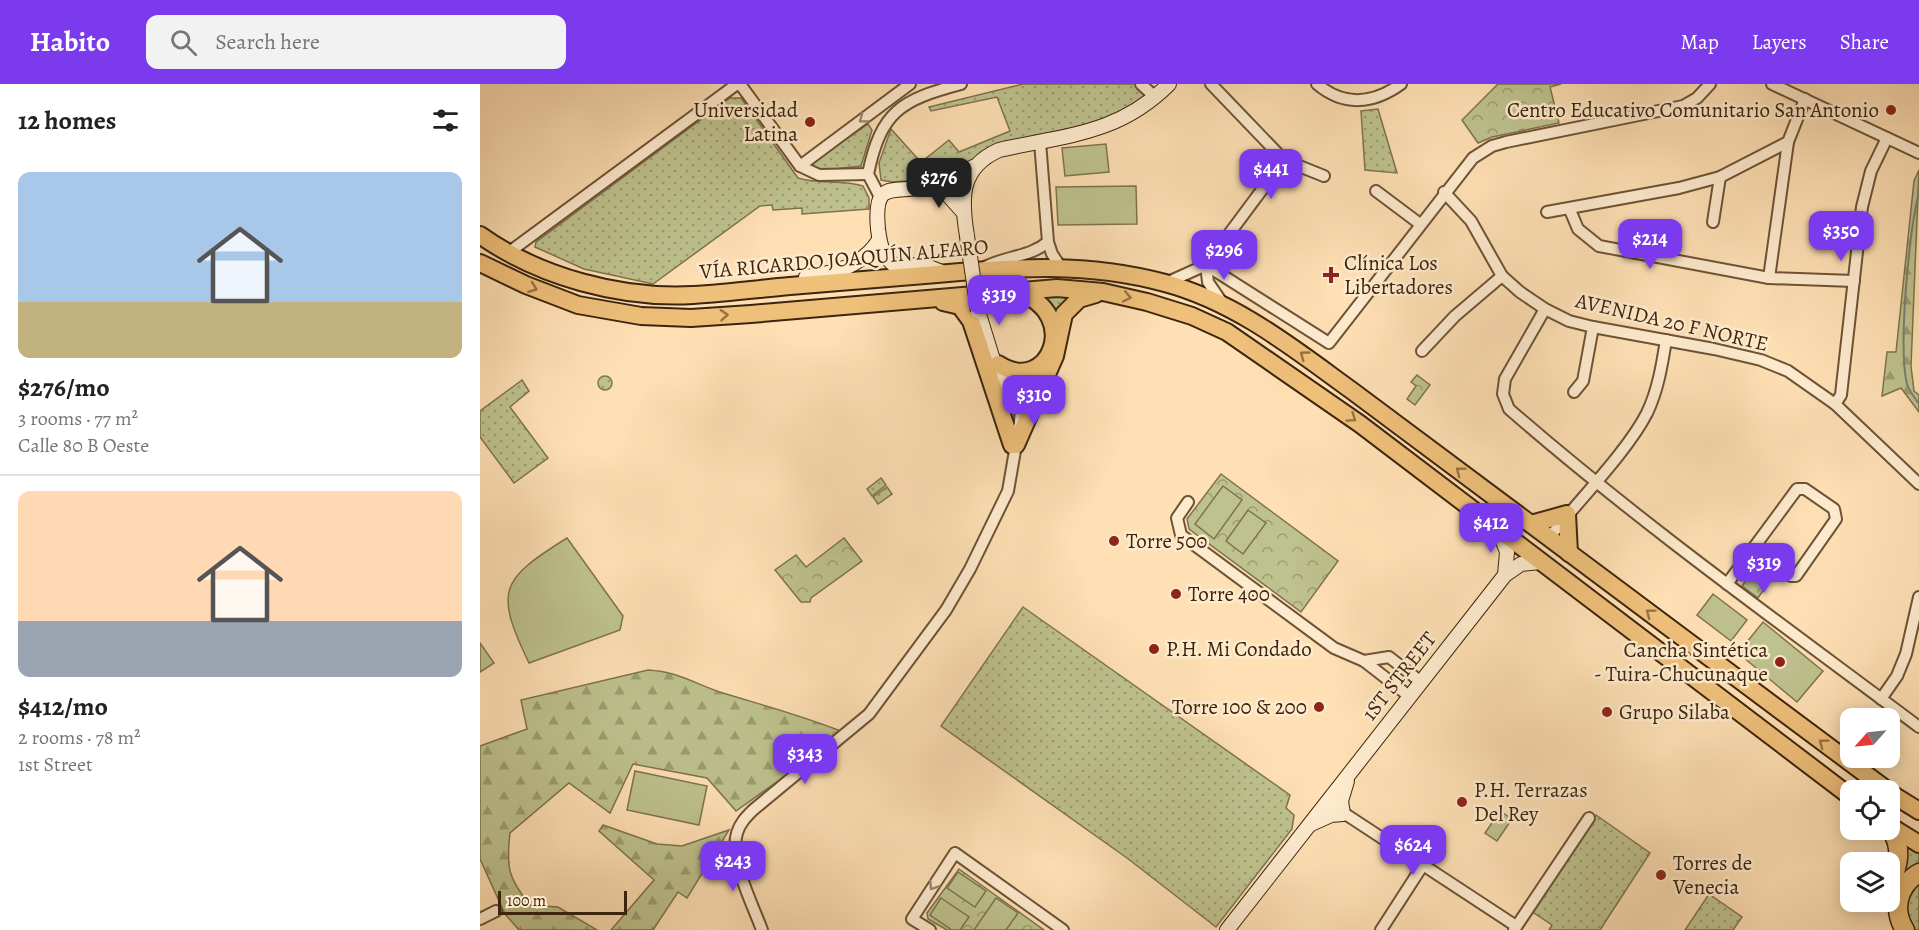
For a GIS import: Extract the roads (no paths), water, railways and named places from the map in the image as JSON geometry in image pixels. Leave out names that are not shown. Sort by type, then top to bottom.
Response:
[{"type":"highway","points":[[1900,887],[1919,873]]},
{"type":"highway","points":[[1888,912],[1886,919],[1890,930]]},
{"type":"highway","points":[[1898,912],[1905,930]]},
{"type":"main road","name":"VÍA RICARDO JOAQUÍN ALFARO","points":[[480,235],[508,253],[581,282],[642,293],[692,295],[982,269],[1060,266],[1165,283],[1223,304],[1297,350],[1872,780]]},
{"type":"main road","points":[[480,263],[526,285],[578,305],[641,316],[691,318],[1057,288],[1103,292],[1169,309],[1227,332],[1360,424],[1840,789]]},
{"type":"main road","points":[[994,357],[1014,372],[1029,372],[1043,363],[1050,348],[1053,328],[1047,310],[1034,298],[1017,291]]},
{"type":"main road","points":[[1014,445],[1055,356],[1064,314],[1079,299],[1103,292]]},
{"type":"main road","points":[[916,301],[953,303],[968,316],[995,386],[1014,445]]},
{"type":"main road","points":[[1003,392],[1010,402],[1021,405],[1037,396]]},
{"type":"main road","points":[[1531,524],[1567,514],[1569,553]]},
{"type":"main road","points":[[1900,794],[1919,797]]},
{"type":"main road","name":"VÍA RICARDO JOAQUÍN ALFARO","points":[[1900,800],[1919,812]]},
{"type":"main road","points":[[1900,833],[1919,844]]},
{"type":"street","points":[[508,253],[738,84],[800,166],[819,175],[868,174]]},
{"type":"street","points":[[800,166],[910,84]]},
{"type":"street","points":[[1141,84],[1155,97]]},
{"type":"street","points":[[945,273],[924,265],[895,266],[885,258],[879,240],[876,206],[880,197],[898,188],[928,187],[960,175],[986,156],[999,150],[1108,127],[1132,114],[1169,84]]},
{"type":"street","points":[[1211,84],[1284,160],[1324,176]]},
{"type":"street","points":[[1317,84],[1336,96],[1362,102],[1373,100],[1401,84]]},
{"type":"street","points":[[1206,265],[1329,343],[1444,192],[1473,158],[1492,146],[1683,106],[1697,98],[1710,84]]},
{"type":"street","points":[[1772,84],[1919,153]]},
{"type":"street","points":[[880,197],[868,174],[877,138],[883,125],[903,105],[955,85]]},
{"type":"street","points":[[896,94],[903,105]]},
{"type":"street","points":[[1769,278],[1788,142],[1805,99]]},
{"type":"street","points":[[1835,404],[1842,395],[1865,189],[1887,138]]},
{"type":"street","points":[[1040,142],[1048,242],[1060,266]]},
{"type":"street","points":[[1547,212],[1570,210],[1679,188],[1720,177],[1788,142]]},
{"type":"street","points":[[1165,283],[1206,265],[1284,160]]},
{"type":"street","points":[[975,166],[965,188],[964,213],[967,236],[978,311],[994,357],[1014,445]]},
{"type":"street","points":[[1713,222],[1720,177]]},
{"type":"street","points":[[928,187],[946,195],[964,213]]},
{"type":"street","points":[[1376,191],[1420,224]]},
{"type":"street","name":"AVENIDA 20 F NORTE","points":[[1444,192],[1471,221],[1502,276],[1545,309],[1569,321],[1714,349],[1788,371],[1835,404],[1919,484]]},
{"type":"street","points":[[1570,210],[1578,229],[1599,246],[1769,278],[1854,281]]},
{"type":"street","points":[[771,288],[790,279],[840,271],[868,254],[879,240]]},
{"type":"street","points":[[982,269],[1004,259],[1032,253],[1048,242]]},
{"type":"street","points":[[1206,265],[1208,282],[1223,304]]},
{"type":"street","points":[[1422,351],[1455,316],[1502,276]]},
{"type":"street","points":[[1545,309],[1505,379],[1503,394],[1509,409],[1594,482],[1919,727]]},
{"type":"street","points":[[1574,392],[1583,381],[1593,327]]},
{"type":"street","points":[[1549,538],[1647,413],[1658,382],[1666,340]]},
{"type":"street","points":[[762,930],[735,846],[742,822],[768,796],[852,730],[887,693],[946,610],[970,568],[1008,491],[1021,405],[1015,389],[994,357]]},
{"type":"street","points":[[1727,584],[1751,549],[1797,489],[1804,489],[1834,509],[1836,519],[1796,576],[1791,576],[1751,549]]},
{"type":"street","points":[[1188,502],[1177,518],[1181,535],[1334,648],[1364,661],[1409,696]]},
{"type":"street","points":[[1499,531],[1507,552],[1505,575]]},
{"type":"street","name":"1ST STREET","points":[[1227,930],[1505,575],[1521,564],[1540,562]]},
{"type":"street","points":[[1881,699],[1897,676],[1906,654],[1919,597]]},
{"type":"street","points":[[1364,661],[1389,657],[1421,682]]},
{"type":"street","points":[[1343,814],[1341,801],[1348,776]]},
{"type":"street","points":[[1327,802],[1515,928],[1588,818]]},
{"type":"street","points":[[1309,825],[1331,815],[1343,814]]},
{"type":"street","points":[[930,930],[912,919],[955,853],[1063,930]]},
{"type":"street","points":[[1381,930],[1423,865]]},
{"type":"street","points":[[480,919],[496,911]]},
{"type":"waterway","points":[[1919,193],[1908,260],[1904,317],[1907,384],[1919,404]]},
{"type":"place","name":"Centro Educativo Comunitario San Antonio","points":[[1891,110]]},
{"type":"place","name":"Universidad Latina","points":[[810,122]]},
{"type":"place","name":"Clínica Los Libertadores","points":[[1331,275]]},
{"type":"place","name":"Torre 500","points":[[1114,541]]},
{"type":"place","name":"Torre 400","points":[[1176,594]]},
{"type":"place","name":"P.H. Mi Condado","points":[[1154,649]]},
{"type":"place","name":"Cancha Sintética - Tuira-Chucunaque","points":[[1780,662]]},
{"type":"place","name":"Torre 100 & 200","points":[[1319,707]]},
{"type":"place","name":"Grupo Silaba","points":[[1607,712]]},
{"type":"place","name":"P.H. Terrazas Del Rey","points":[[1462,802]]},
{"type":"place","name":"Torres de Venecia","points":[[1661,875]]}]
